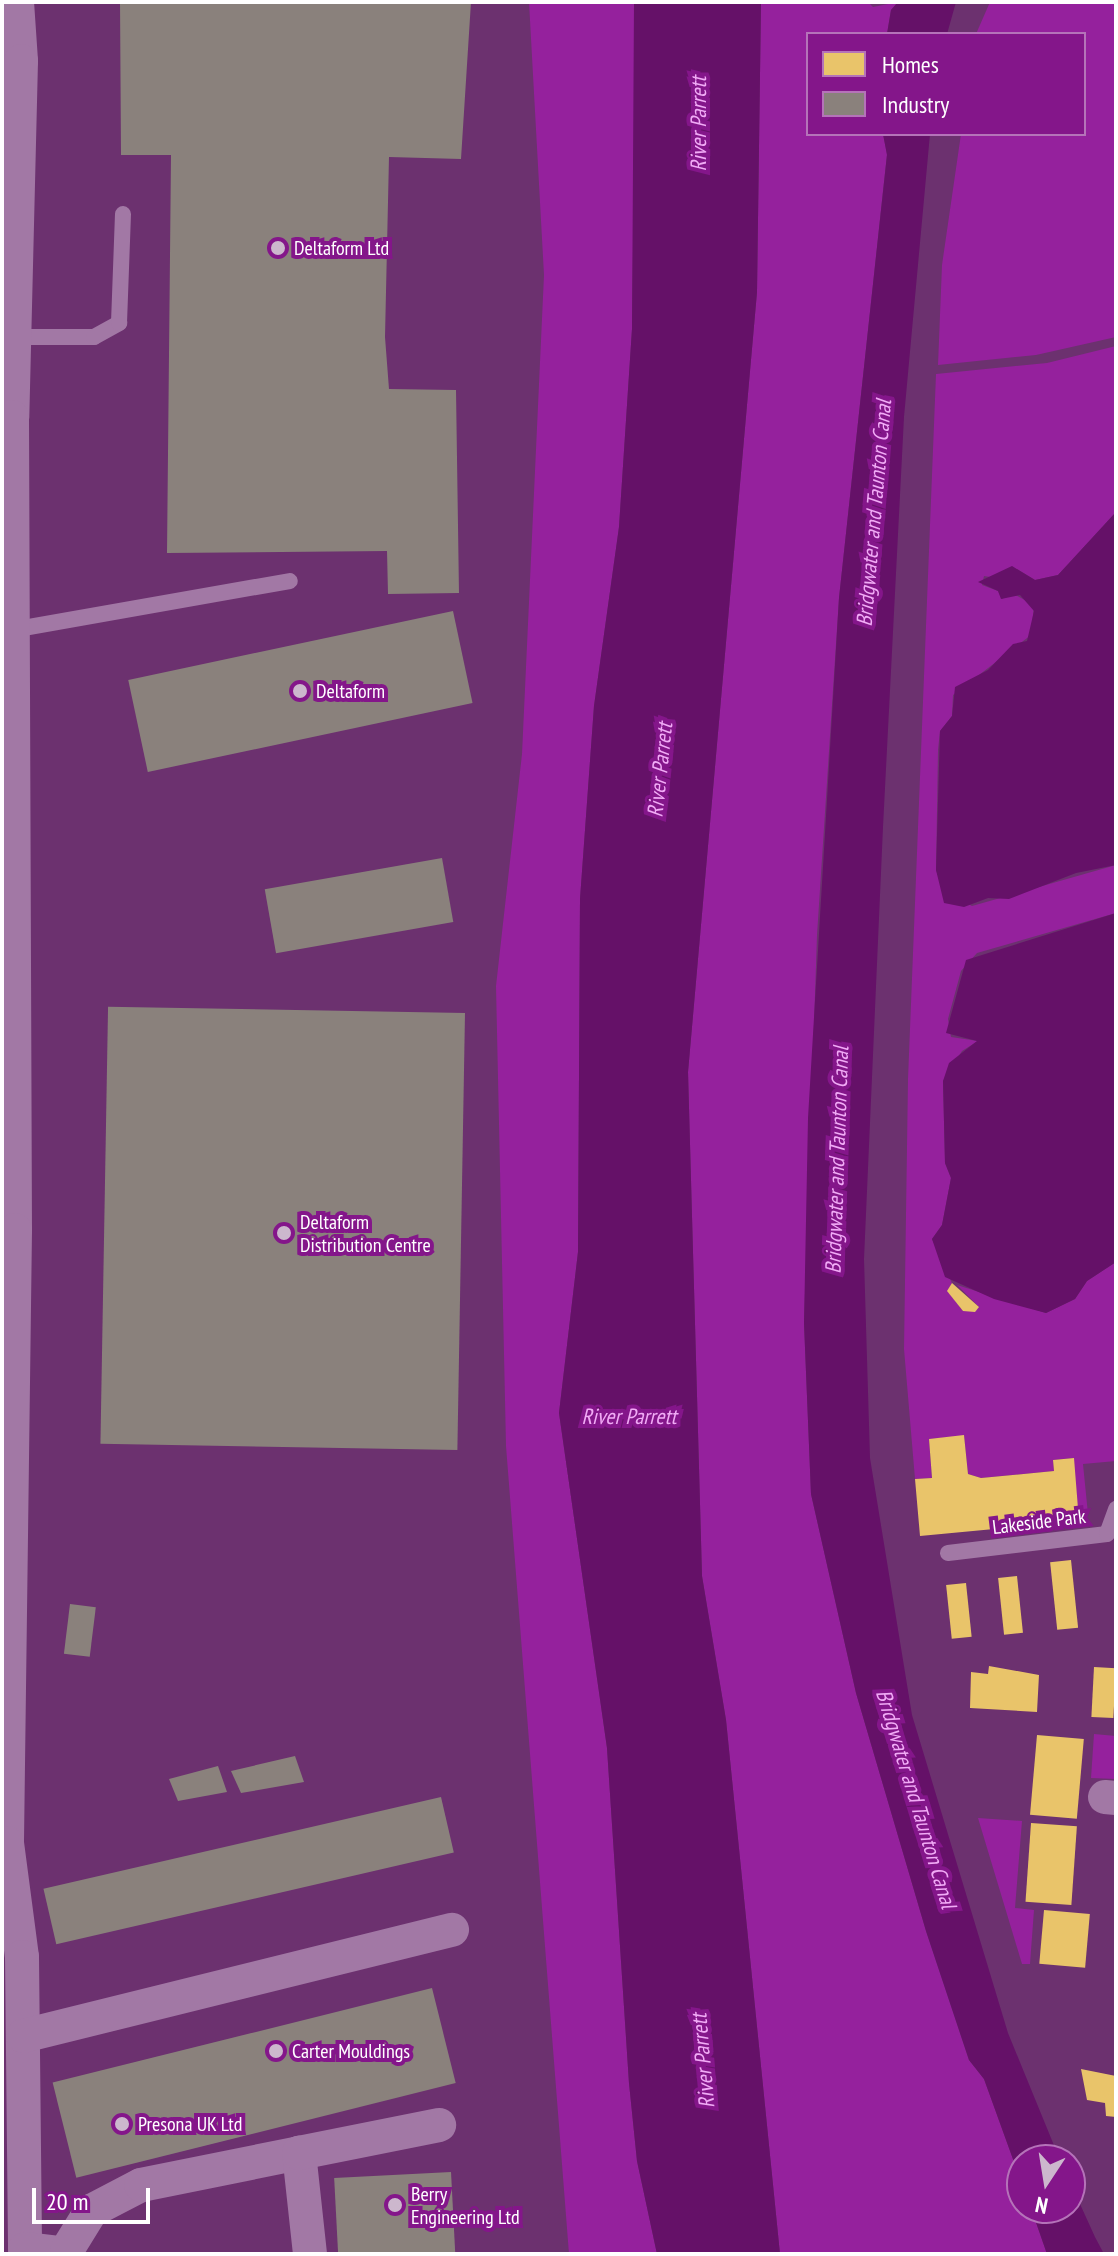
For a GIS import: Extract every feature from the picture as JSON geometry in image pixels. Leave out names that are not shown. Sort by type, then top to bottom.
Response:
[{"type":"street","points":[[17,2],[21,61],[14,337],[12,630],[15,1230],[4,1843],[22,1957],[25,2249],[67,2252],[91,2211],[141,2185],[439,2125]]},
{"type":"street","points":[[23,2036],[452,1930]]},
{"type":"street","points":[[299,2153],[310,2254]]},
{"type":"lane","points":[[14,337],[94,337],[119,323],[123,214]]},
{"type":"lane","points":[[12,630],[290,581]]},
{"type":"lane","name":"Lakeside Park","points":[[948,1553],[1107,1534],[1116,1509]]},
{"type":"shaded area","points":[[529,2],[634,2],[636,14],[632,329],[619,527],[594,706],[580,899],[578,1252],[559,1413],[607,1748],[637,2161],[657,2254],[569,2254],[506,1446],[496,986],[522,754],[544,275]]},
{"type":"shaded area","points":[[761,2],[868,2],[873,7],[898,2],[891,10],[887,32],[806,32],[806,136],[883,136],[887,154],[839,598],[817,935],[804,1323],[811,1494],[856,1693],[926,1931],[969,2060],[984,2079],[1008,2144],[1006,2224],[1037,2224],[1047,2254],[780,2254],[726,1720],[702,1576],[688,1072],[757,292]]},
{"type":"shaded area","points":[[990,2],[1116,2],[1116,337],[1036,355],[938,365],[942,265],[961,136],[1086,136],[1086,32],[977,32]]},
{"type":"shaded area","points":[[1116,346],[1116,512],[1058,575],[1035,580],[1017,569],[996,578],[984,576],[982,585],[998,591],[1002,599],[1012,593],[1034,605],[1031,635],[953,695],[952,716],[940,731],[938,750],[936,870],[943,890],[972,906],[1116,865],[1116,913],[977,953],[961,971],[948,1019],[951,1037],[978,1041],[962,1051],[943,1081],[945,1163],[951,1178],[942,1225],[932,1239],[952,1283],[948,1291],[963,1311],[979,1307],[957,1285],[1046,1313],[1075,1299],[1087,1281],[1116,1262],[1116,1461],[1083,1464],[1088,1514],[1079,1521],[1073,1458],[1053,1460],[1054,1471],[981,1478],[968,1474],[964,1436],[929,1439],[932,1478],[915,1479],[904,1349],[908,1079],[936,374],[1047,363]]},
{"type":"shaded area","points":[[1094,1734],[1116,1736],[1116,1779],[1091,1778]]},
{"type":"shaded area","points":[[978,1818],[1022,1821],[1015,1908],[1034,1910],[1030,1964],[1022,1964]]},
{"type":"water","name":"River Parrett","points":[[634,2],[761,2],[757,292],[688,1072],[702,1576],[726,1720],[780,2254],[657,2254],[637,2161],[607,1748],[559,1413],[578,1252],[580,899],[594,706],[619,527],[632,329]]},
{"type":"water","points":[[898,2],[956,2],[948,32],[887,32],[891,10]]},
{"type":"water","name":"Bridgwater and Taunton Canal","points":[[883,136],[930,136],[904,417],[883,827],[864,1259],[870,1458],[912,1715],[1008,2033],[1053,2144],[1008,2144],[984,2079],[969,2060],[926,1931],[856,1693],[811,1494],[804,1323],[808,1118],[839,598],[887,155]]},
{"type":"water","points":[[1116,512],[1116,865],[1076,873],[1009,899],[988,898],[964,907],[944,903],[936,870],[940,731],[952,716],[955,687],[988,670],[1013,644],[1027,641],[1034,611],[1020,595],[1001,599],[998,591],[978,582],[1012,566],[1035,580],[1058,575]]},
{"type":"water","points":[[1116,913],[1116,1262],[1087,1281],[1075,1299],[1046,1313],[994,1299],[945,1277],[932,1239],[942,1225],[951,1178],[945,1163],[943,1081],[949,1063],[977,1041],[946,1033],[966,960]]},
{"type":"water","points":[[1086,2217],[1104,2254],[1047,2254],[1037,2224],[1086,2224]]},
{"type":"building: Homes","points":[[952,1283],[979,1307],[975,1312],[963,1311],[947,1291]]},
{"type":"building: Homes","points":[[964,1435],[968,1474],[981,1478],[1054,1471],[1053,1460],[1074,1458],[1079,1521],[920,1536],[915,1479],[932,1478],[929,1439]]},
{"type":"building: Homes","points":[[1071,1560],[1078,1628],[1057,1630],[1050,1562]]},
{"type":"building: Homes","points":[[1017,1576],[1023,1633],[1004,1635],[998,1578]]},
{"type":"building: Homes","points":[[966,1583],[972,1637],[952,1639],[946,1585]]},
{"type":"building: Homes","points":[[989,1666],[1039,1675],[1037,1712],[970,1708],[971,1672],[988,1674]]},
{"type":"building: Homes","points":[[1094,1667],[1116,1668],[1113,1718],[1091,1717]]},
{"type":"building: Homes","points":[[1037,1735],[1084,1739],[1077,1819],[1030,1815]]},
{"type":"building: Homes","points":[[1031,1823],[1077,1826],[1071,1905],[1025,1902]]},
{"type":"building: Homes","points":[[1044,1910],[1090,1914],[1085,1968],[1039,1964]]},
{"type":"building: Homes","points":[[1081,2069],[1116,2076],[1116,2117],[1106,2116],[1105,2103],[1087,2100]]},
{"type":"building: Industry","name":"Deltaform Ltd","points":[[120,2],[471,2],[461,159],[389,157],[385,337],[389,389],[456,390],[459,593],[388,594],[387,551],[167,553],[171,155],[121,155]]},
{"type":"building: Industry","name":"Deltaform","points":[[453,611],[473,703],[148,772],[128,680]]},
{"type":"building: Industry","points":[[442,858],[453,922],[276,953],[265,889]]},
{"type":"building: Industry","name":"Deltaform Distribution Centre","points":[[108,1007],[465,1013],[457,1450],[100,1444]]},
{"type":"building: Industry","points":[[70,1604],[96,1607],[90,1657],[64,1654]]},
{"type":"building: Industry","points":[[295,1756],[304,1782],[241,1793],[231,1771]]},
{"type":"building: Industry","points":[[218,1766],[227,1792],[178,1801],[169,1779]]},
{"type":"building: Industry","points":[[441,1797],[454,1853],[56,1944],[43,1889]]},
{"type":"building: Industry","points":[[432,1988],[456,2083],[76,2178],[53,2083]]},
{"type":"building: Industry","name":"Berry Engineering Ltd","points":[[451,2172],[455,2254],[338,2254],[334,2178]]},
{"type":"place","name":"Deltaform Ltd","points":[[278,248]]},
{"type":"place","name":"Deltaform","points":[[300,691]]},
{"type":"place","name":"Deltaform Distribution Centre","points":[[284,1233]]},
{"type":"place","name":"Carter Mouldings","points":[[276,2051]]},
{"type":"place","name":"Presona UK Ltd","points":[[122,2124]]},
{"type":"place","name":"Berry Engineering Ltd","points":[[395,2205]]}]
